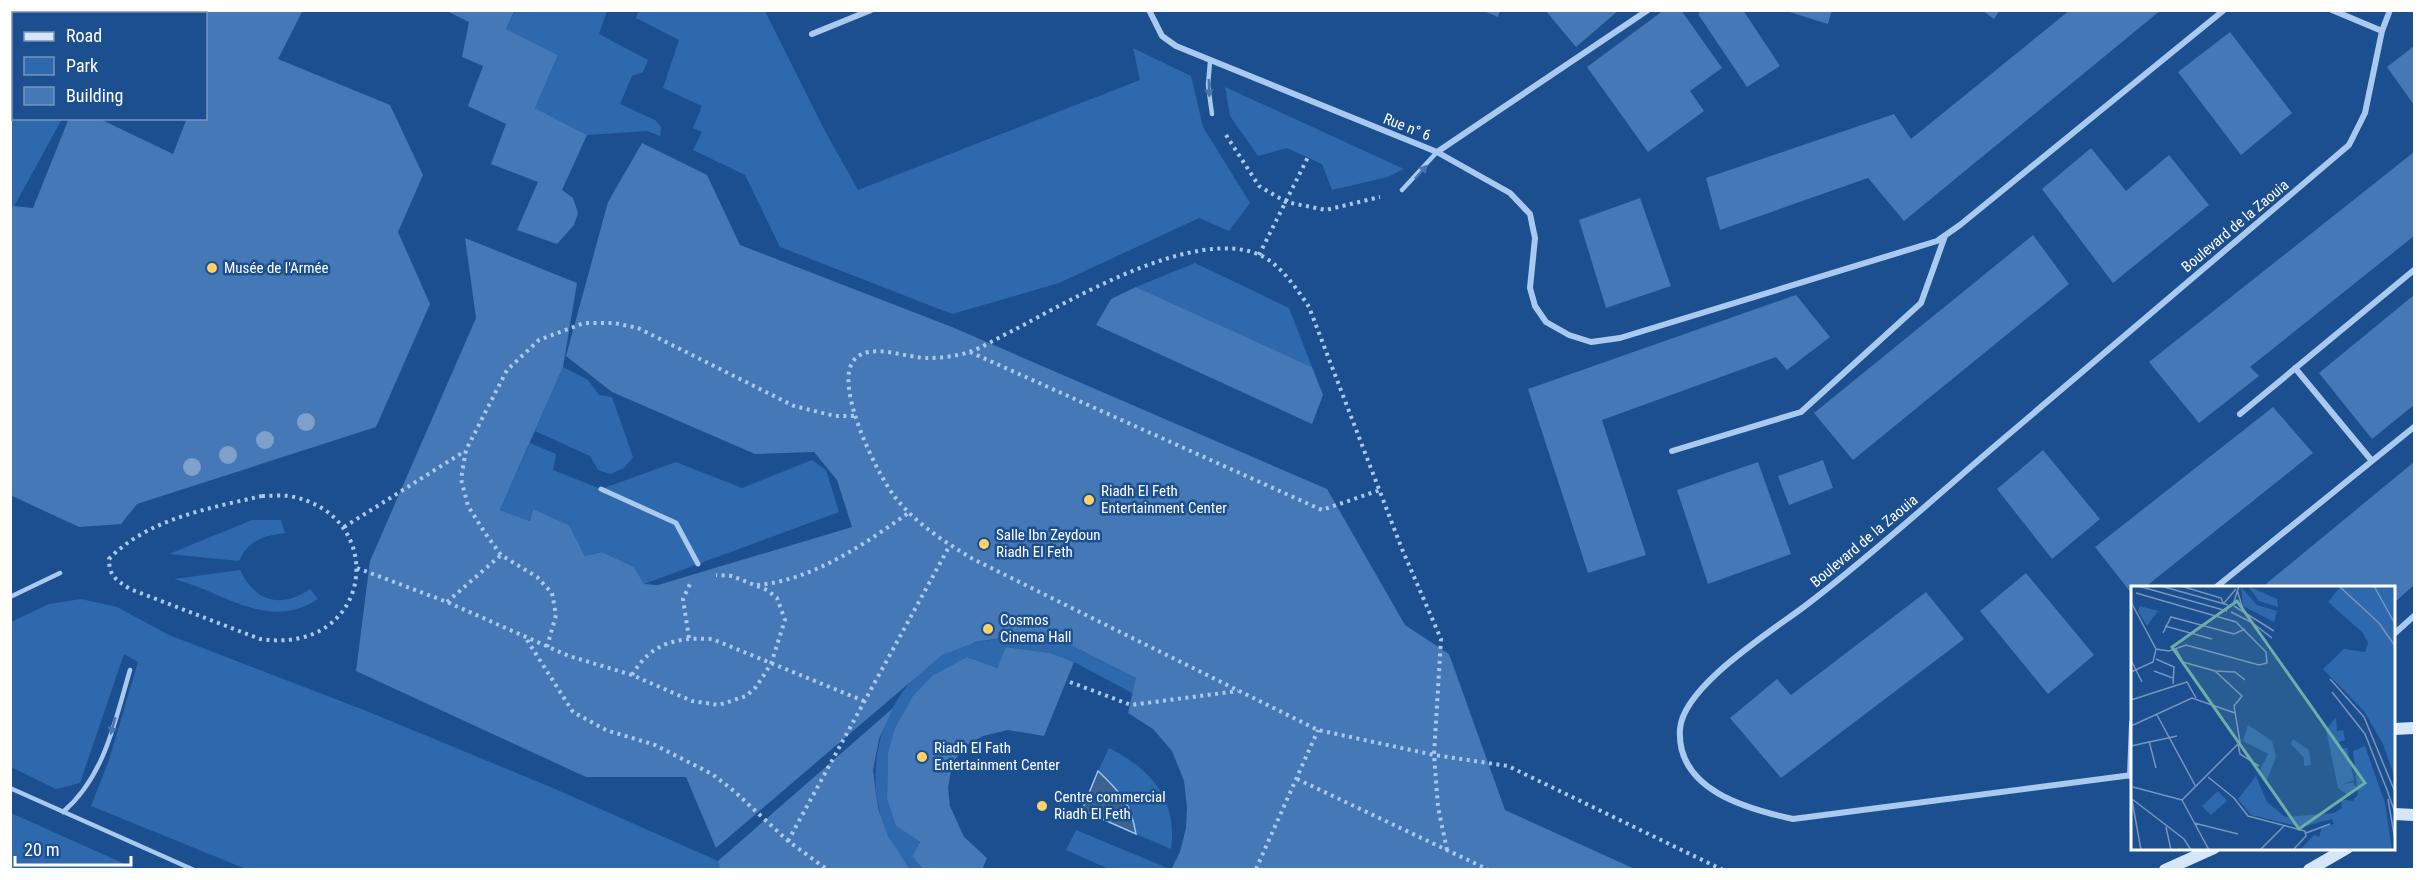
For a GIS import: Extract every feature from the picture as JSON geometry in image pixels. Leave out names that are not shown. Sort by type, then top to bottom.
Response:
[{"type":"main road","points":[[2164,870],[2212,850]]},
{"type":"main road","points":[[2309,870],[2346,850]]},
{"type":"street","points":[[812,34],[871,10]]},
{"type":"street","name":"Rue n° 6","points":[[1149,10],[1162,36],[1176,46],[1210,62],[1437,152],[1648,10]]},
{"type":"street","points":[[1437,152],[1510,193],[1530,214],[1535,238],[1530,288],[1535,306],[1546,322],[1569,335],[1591,342],[1620,338],[1937,241],[2224,10]]},
{"type":"street","points":[[2332,10],[2382,31]]},
{"type":"street","name":"Boulevard de la Zaouia","points":[[2131,776],[1793,819],[1749,809],[1708,788],[1685,762],[1680,728],[1694,698],[1718,672],[1822,593],[2349,145],[2365,113],[2382,31],[2390,10]]},
{"type":"street","points":[[1672,451],[1801,412],[1921,303],[1945,235]]},
{"type":"street","points":[[2240,414],[2415,270]]},
{"type":"street","points":[[2295,368],[2372,462]]},
{"type":"street","points":[[2217,586],[2415,427]]},
{"type":"street","points":[[601,489],[676,523],[698,564]]},
{"type":"street","points":[[2395,632],[2415,616]]},
{"type":"lane","points":[[1210,62],[1208,86],[1212,114]]},
{"type":"lane","points":[[1402,190],[1437,152]]},
{"type":"lane","points":[[10,597],[60,573]]},
{"type":"lane","points":[[63,812],[86,789],[104,755],[130,670]]},
{"type":"lane","points":[[10,789],[194,870]]},
{"type":"path","points":[[1226,135],[1259,186],[1286,202],[1326,210],[1380,197]]},
{"type":"path","points":[[1259,255],[1308,157]]},
{"type":"path","points":[[1447,850],[1438,807],[1434,755],[1441,639],[1309,307],[1292,283],[1259,255],[1214,249],[1169,256],[1069,302],[970,352],[929,358],[873,351],[862,353],[848,371],[848,391],[855,416],[895,497],[922,525],[950,544],[1318,730],[1434,755],[1508,766],[1723,870]]},
{"type":"path","points":[[547,647],[556,615],[552,593],[537,577],[501,555],[468,506],[461,479],[466,450],[507,370],[539,340],[584,323],[614,323],[638,328],[794,406],[825,414],[855,416]]},
{"type":"path","points":[[970,352],[1322,510],[1380,490]]},
{"type":"path","points":[[344,527],[466,450]]},
{"type":"path","points":[[262,496],[289,496],[313,504],[332,516],[344,527],[352,543],[357,568],[355,590],[344,613],[327,626],[305,636],[281,642],[237,630],[130,589],[114,579],[109,571],[110,559],[122,546],[148,530],[215,507],[262,496]]},
{"type":"path","points":[[756,585],[773,583],[806,573],[864,544],[910,512]]},
{"type":"path","points":[[788,841],[950,544]]},
{"type":"path","points":[[447,602],[501,555]]},
{"type":"path","points":[[357,568],[447,602],[547,647],[632,675],[692,701],[719,705],[733,702],[751,692],[765,676],[783,629],[783,609],[777,598],[756,585],[732,576],[710,576]]},
{"type":"path","points":[[689,638],[683,599],[689,585],[694,580]]},
{"type":"path","points":[[525,638],[573,712],[606,730],[655,745],[712,774],[788,841],[828,870]]},
{"type":"path","points":[[632,675],[640,661],[654,648],[689,638],[712,639],[864,701]]},
{"type":"path","points":[[1070,682],[1131,705],[1240,691]]},
{"type":"path","points":[[1256,870],[1318,730]]},
{"type":"path","points":[[1297,779],[1489,870]]},
{"type":"green space","points":[[28,10],[166,11],[166,12],[26,12]]},
{"type":"green space","points":[[639,10],[765,11],[825,131],[858,190],[1140,80],[1133,48],[1191,76],[1203,127],[1250,203],[1229,231],[1199,218],[1059,283],[952,314],[780,247],[745,175],[693,150],[702,132],[693,128],[702,106],[663,88],[679,40],[636,18]]},
{"type":"green space","points":[[515,11],[607,11],[599,34],[648,60],[643,72],[632,76],[620,104],[655,120],[661,127],[660,136],[647,131],[587,135],[535,108],[558,55],[506,29]]},
{"type":"green space","points":[[12,24],[12,120],[61,120],[11,212],[10,26]]},
{"type":"green space","points":[[1225,87],[1404,169],[1388,177],[1332,190],[1322,164],[1287,148],[1258,156],[1230,116]]},
{"type":"green space","points":[[1195,263],[1289,308],[1312,367],[1136,287]]},
{"type":"green space","points":[[563,367],[588,380],[599,395],[612,397],[633,457],[624,468],[610,474],[598,470],[590,456],[535,431]]},
{"type":"green space","points":[[530,443],[556,454],[553,470],[601,489],[676,462],[742,488],[812,460],[826,470],[839,512],[644,584],[634,567],[602,552],[585,556],[569,525],[533,509],[530,521],[500,510]]},
{"type":"green space","points":[[252,520],[281,520],[285,533],[258,540],[247,548],[239,561],[169,554]]},
{"type":"green space","points":[[240,570],[253,589],[270,599],[289,599],[310,589],[318,599],[299,608],[281,612],[263,611],[174,579]]},
{"type":"green space","points":[[81,599],[117,607],[169,635],[364,710],[553,788],[718,861],[720,869],[246,869],[91,806],[109,760],[138,662],[124,654],[80,783],[56,789],[11,767],[11,622],[49,604]]},
{"type":"green space","points":[[1007,637],[1038,638],[1067,643],[1136,678],[1134,694],[1074,662],[1050,653],[1007,647],[997,668],[967,657],[933,675],[894,730],[888,753],[887,799],[896,826],[920,842],[912,856],[924,869],[910,869],[892,843],[881,815],[876,786],[877,756],[884,727],[897,700],[916,676],[940,656],[964,646]]},
{"type":"green space","points":[[1109,748],[1124,756],[1149,776],[1166,801],[1172,831],[1171,849],[1136,834],[1128,806],[1113,785],[1098,771]]},
{"type":"green space","points":[[11,813],[136,869],[11,869]]},
{"type":"green space","points":[[1076,830],[1170,869],[1109,869],[1066,850]]},
{"type":"shaded area","points":[[1098,771],[1113,785],[1128,806],[1136,834],[1082,810]]},
{"type":"building","name":"Musée de l'Armée","points":[[176,10],[303,10],[278,59],[390,105],[423,175],[398,232],[430,304],[376,427],[137,504],[121,524],[79,527],[10,495],[10,212],[13,206],[33,208],[68,120],[102,120],[173,154],[186,120],[207,120],[207,12],[175,12]]},
{"type":"building","points":[[445,10],[515,10],[506,29],[558,55],[535,108],[587,135],[562,190],[573,198],[578,213],[574,225],[557,244],[517,230],[538,182],[491,164],[506,124],[468,106],[483,66],[462,57],[469,22]]},
{"type":"building","points":[[1481,10],[1500,10],[1498,17]]},
{"type":"building","points":[[1545,10],[1619,10],[1576,47]]},
{"type":"building","points":[[1664,10],[1681,10],[1722,68],[1690,91],[1704,111],[1648,152],[1587,67]]},
{"type":"building","points":[[1703,10],[1743,10],[1780,66],[1747,87],[1698,14]]},
{"type":"building","points":[[1783,10],[1832,10],[1828,24]]},
{"type":"building","points":[[1982,10],[2000,10],[1994,19]]},
{"type":"building","points":[[2070,10],[2161,10],[1904,221],[1868,178],[1720,230],[1706,178],[1894,114],[1911,139]]},
{"type":"building","points":[[2230,32],[2292,113],[2241,155],[2178,72]]},
{"type":"building","points":[[2414,46],[2414,105],[2387,67]]},
{"type":"building","name":"Riadh El Feth Entertainment Center","points":[[642,143],[707,175],[740,245],[952,327],[1327,489],[1405,625],[1449,654],[1505,810],[1637,870],[1171,870],[1180,852],[1186,828],[1187,807],[1184,781],[1172,751],[1153,729],[1128,713],[1136,678],[1067,643],[1038,638],[1007,637],[976,642],[942,655],[716,848],[686,777],[586,777],[356,671],[370,561],[476,318],[465,238],[577,283],[563,367],[500,510],[530,521],[533,509],[569,525],[585,556],[602,552],[634,567],[644,584],[658,585],[852,527],[837,480],[814,452],[755,454],[612,392],[566,356],[608,202]]},
{"type":"building","points":[[2091,148],[2126,191],[2169,155],[2209,205],[2113,283],[2042,189]]},
{"type":"building","points":[[2414,152],[2414,236],[2250,367],[2259,376],[2199,423],[2149,362]]},
{"type":"building","points":[[1640,198],[1671,286],[1606,308],[1579,220]]},
{"type":"building","points":[[2033,235],[2069,284],[1853,460],[1814,413]]},
{"type":"building","points":[[1136,287],[1312,367],[1323,395],[1312,424],[1096,325],[1111,299]]},
{"type":"building","points":[[1796,295],[1830,337],[1787,370],[1776,357],[1602,420],[1646,555],[1588,573],[1528,389]]},
{"type":"building","points":[[2414,295],[2414,405],[2372,439],[2319,373]]},
{"type":"building","points":[[2273,407],[2313,453],[2147,586],[2131,586],[2131,593],[2095,547]]},
{"type":"building","points":[[2043,450],[2100,519],[2052,559],[1997,489]]},
{"type":"building","points":[[1823,460],[1833,488],[1789,505],[1778,476]]},
{"type":"building","points":[[1758,462],[1791,554],[1708,584],[1677,490]]},
{"type":"building","points":[[2414,462],[2414,585],[2395,602],[2395,586],[2263,586]]},
{"type":"building","points":[[2026,573],[2094,655],[2048,694],[1980,611]]},
{"type":"building","points":[[1926,592],[1964,639],[1781,778],[1730,718],[1777,679],[1791,695]]},
{"type":"building","name":"Riadh El Fath Entertainment Center","points":[[1006,647],[1050,653],[1074,662],[1044,736],[1008,730],[983,736],[967,745],[953,762],[948,787],[950,806],[964,837],[987,858],[982,870],[924,870],[912,856],[920,842],[896,826],[887,799],[888,753],[894,730],[913,696],[933,675],[967,657],[997,668]]},
{"type":"building","points":[[893,708],[879,739],[873,770],[878,808],[888,836],[910,870],[720,870],[718,861]]},
{"type":"place","name":"Musée de l'Armée","points":[[212,268]]},
{"type":"place","name":"Riadh El Feth Entertainment Center","points":[[1089,500]]},
{"type":"place","name":"Salle Ibn Zeydoun Riadh El Feth","points":[[984,544]]},
{"type":"place","name":"Cosmos Cinema Hall","points":[[988,629]]},
{"type":"place","name":"Riadh El Fath Entertainment Center","points":[[922,757]]},
{"type":"place","name":"Centre commercial Riadh El Feth","points":[[1042,806]]}]
